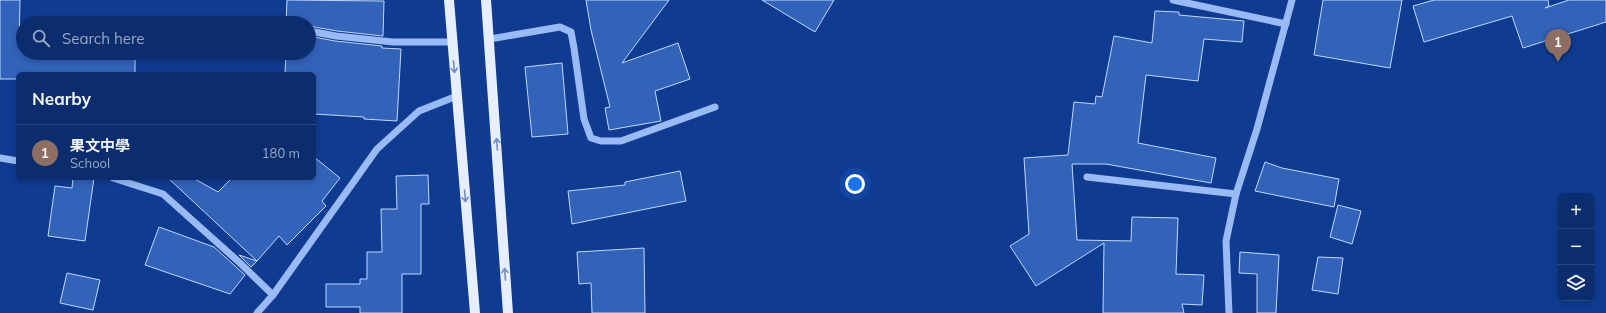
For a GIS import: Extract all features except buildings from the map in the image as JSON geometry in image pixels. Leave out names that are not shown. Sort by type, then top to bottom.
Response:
[{"type":"main road","points":[[449,0],[475,313]]},
{"type":"main road","points":[[487,0],[508,313]]},
{"type":"street","points":[[1173,0],[1286,24]]},
{"type":"street","points":[[1229,313],[1226,241],[1236,194],[1257,129],[1292,0]]},
{"type":"street","points":[[490,39],[560,27],[571,32],[584,119],[591,138],[601,141],[621,141],[715,107]]},
{"type":"street","points":[[316,32],[393,42],[452,42]]},
{"type":"street","points":[[257,313],[273,295],[377,149],[419,111],[457,96]]},
{"type":"street","points":[[0,158],[16,161]]},
{"type":"street","points":[[1087,177],[1236,194]]},
{"type":"street","points":[[119,180],[163,194],[240,263],[273,295]]},
{"type":"place","name":"果文中學","points":[[1558,62]]}]
